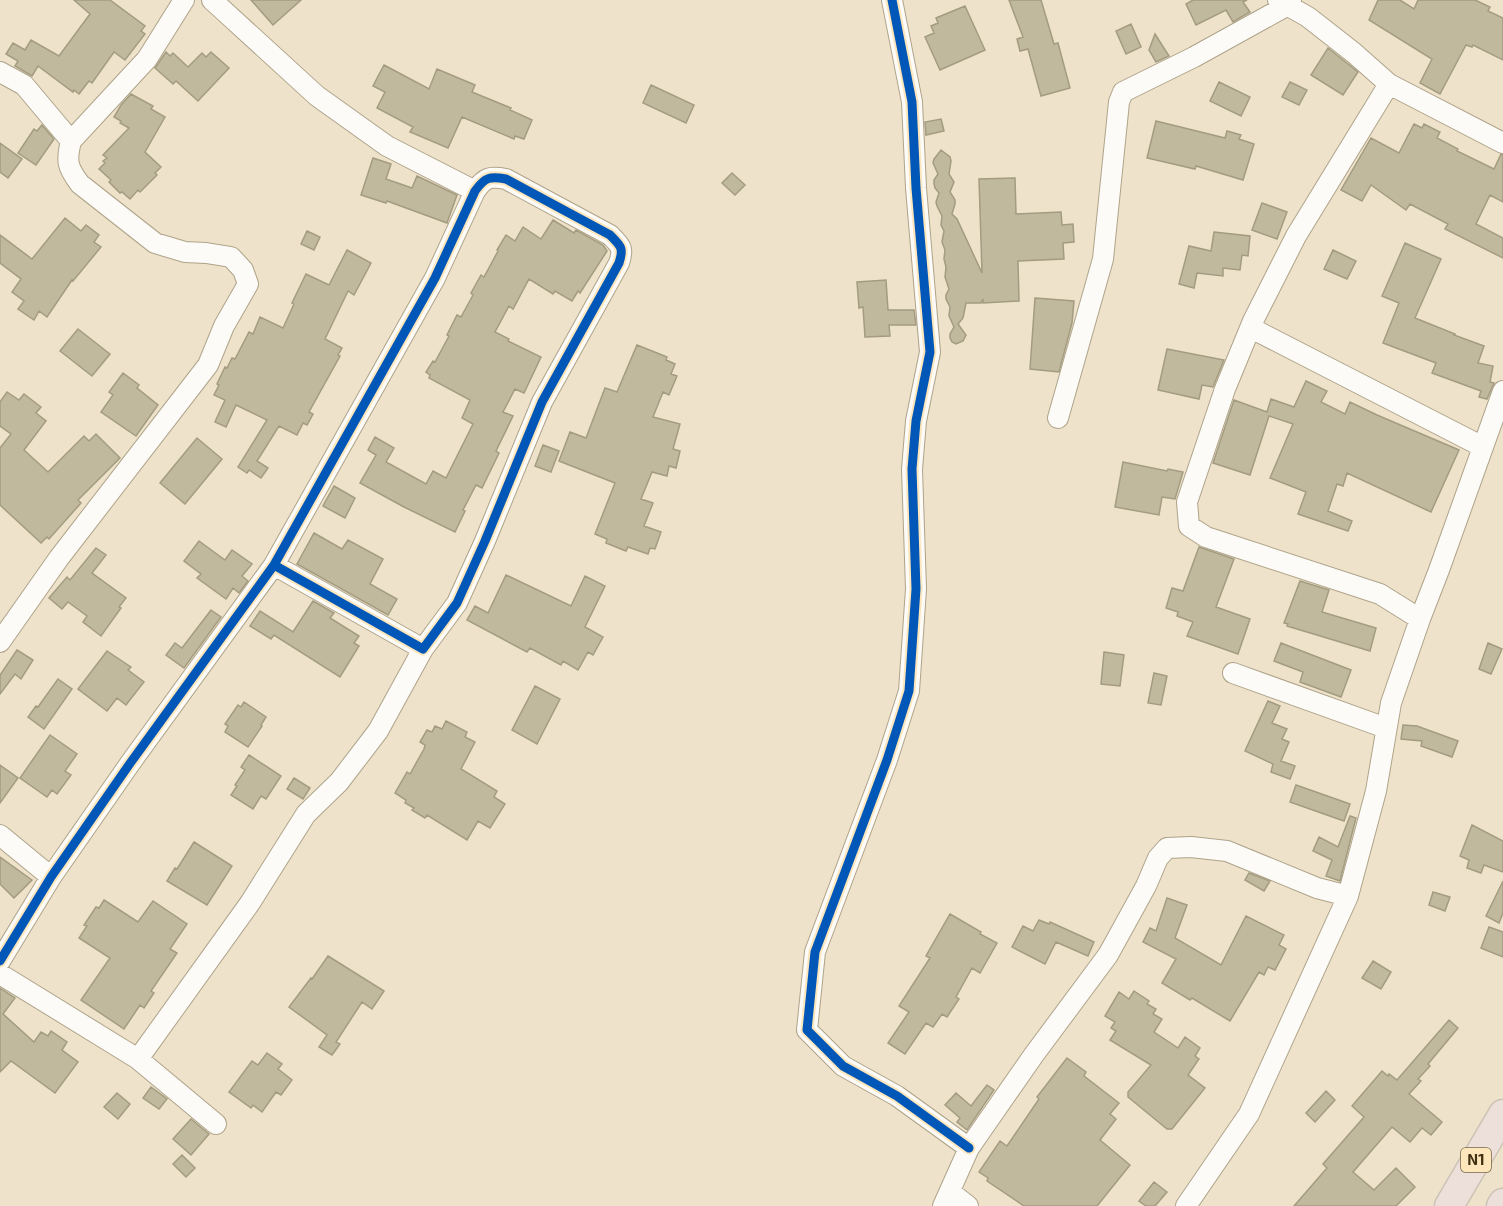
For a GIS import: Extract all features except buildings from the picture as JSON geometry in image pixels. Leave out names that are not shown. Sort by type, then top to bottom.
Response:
[{"type":"highway","name":"N1","points":[[1449,1206],[1503,1114]]},
{"type":"street","points":[[0,642],[59,558],[208,365],[224,326],[249,284],[243,270],[231,257],[185,252],[155,243],[80,184],[70,172],[67,155],[71,141],[147,59],[184,0]]},
{"type":"street","points":[[212,0],[317,96],[387,146],[475,190]]},
{"type":"street","points":[[892,0],[912,102],[916,188],[930,352],[916,420],[912,470],[916,589],[909,691],[887,760],[815,952],[807,1030],[843,1066],[897,1096],[969,1148]]},
{"type":"street","points":[[1058,418],[1102,258],[1119,102],[1123,92],[1194,57],[1286,2],[1354,53],[1389,84],[1503,143]]},
{"type":"street","points":[[0,72],[24,86],[71,141]]},
{"type":"street","points":[[1389,84],[1296,236],[1251,328],[1225,389],[1187,502],[1189,526],[1206,537],[1380,594],[1419,619]]},
{"type":"street","points":[[0,961],[51,878],[131,762],[274,565],[435,278],[475,190],[481,182],[493,176],[506,179],[610,235],[620,244],[622,252],[619,263],[542,402],[457,603],[423,649],[378,731],[339,782],[306,814],[250,903],[138,1059]]},
{"type":"street","points":[[1251,328],[1483,447]]},
{"type":"street","points":[[1186,1206],[1249,1114],[1348,896],[1376,791],[1391,703],[1419,619],[1439,570],[1503,391]]},
{"type":"street","points":[[274,565],[423,649]]},
{"type":"street","points":[[1233,673],[1386,728]]},
{"type":"street","points":[[0,836],[51,878]]},
{"type":"street","points":[[968,1206],[946,1199],[969,1148],[1033,1056],[1108,956],[1146,886],[1158,858],[1167,849],[1191,847],[1227,851],[1317,888],[1348,896]]},
{"type":"street","points":[[0,974],[138,1059],[216,1124]]},
{"type":"cycle path","points":[[892,0],[912,102],[916,188],[930,352],[916,421],[912,469],[916,589],[909,691],[887,760],[815,952],[807,1030],[843,1066],[897,1096],[969,1148]]},
{"type":"cycle path","points":[[0,961],[51,877],[274,565],[435,278],[479,186],[488,179],[506,179],[614,239],[621,250],[619,263],[542,402],[457,603],[423,649],[274,565]]}]
